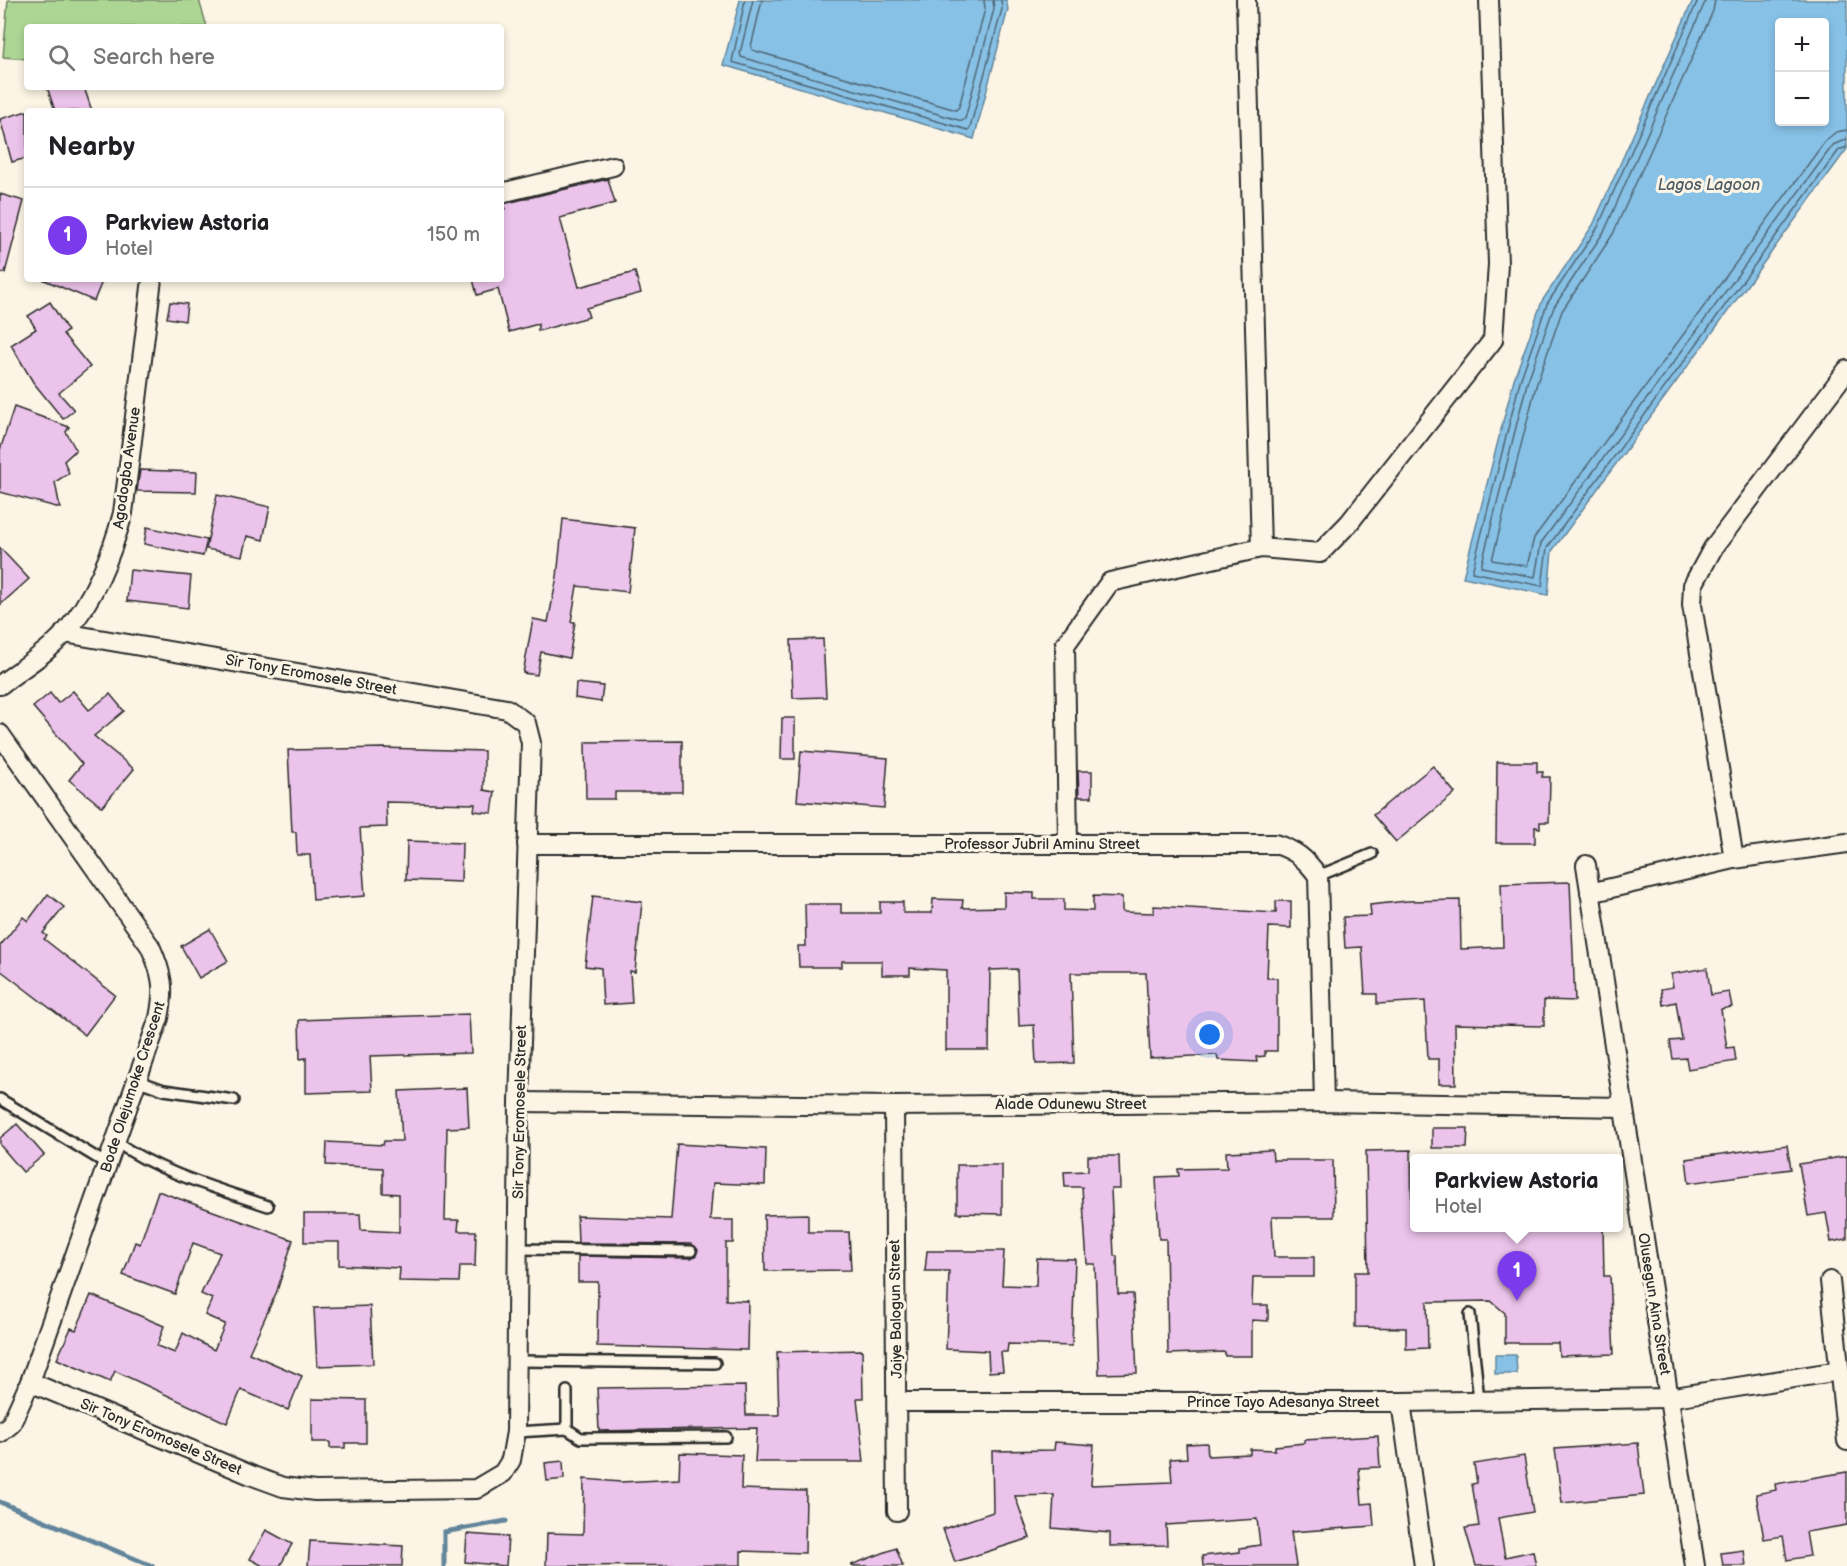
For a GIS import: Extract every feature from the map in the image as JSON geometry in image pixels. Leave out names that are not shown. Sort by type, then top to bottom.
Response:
[{"type":"street","points":[[1246,0],[1261,548]]},
{"type":"street","points":[[1068,844],[1065,645],[1110,582],[1261,548],[1320,553],[1349,523],[1493,340],[1498,264],[1489,0]]},
{"type":"street","points":[[504,192],[613,166]]},
{"type":"street","name":"Agodogba Avenue","points":[[0,685],[64,633],[97,582],[114,544],[123,513],[149,282]]},
{"type":"street","points":[[1734,859],[1692,605],[1693,585],[1713,548],[1847,370]]},
{"type":"street","name":"Sir Tony Eromosele Street","points":[[30,1382],[253,1476],[283,1486],[315,1491],[476,1490],[503,1473],[511,1460],[516,1432],[519,1102],[531,743],[526,723],[507,709],[64,633]]},
{"type":"street","name":"Bode Olejumoke Crescent","points":[[0,734],[150,946],[161,971],[164,993],[159,1018],[30,1382],[11,1424],[0,1433]]},
{"type":"street","points":[[1590,893],[1734,859],[1847,843]]},
{"type":"street","name":"Professor Jubril Aminu Street","points":[[527,844],[1275,844],[1290,849],[1306,860],[1318,876]]},
{"type":"street","name":"Olusegun Aina Street","points":[[1586,865],[1695,1566]]},
{"type":"street","points":[[1318,876],[1324,1102]]},
{"type":"street","name":"Alade Odunewu Street","points":[[519,1102],[894,1106],[1324,1102],[1623,1107]]},
{"type":"street","name":"Jaiye Balogun Street","points":[[894,1106],[898,1402],[897,1511]]},
{"type":"street","points":[[1830,1281],[1847,1441]]},
{"type":"street","name":"Prince Tayo Adesanya Street","points":[[898,1402],[1401,1402],[1668,1398],[1839,1371]]},
{"type":"street","points":[[1401,1402],[1424,1566]]},
{"type":"lane","points":[[1318,876],[1372,854]]},
{"type":"lane","points":[[136,1080],[164,1090],[234,1100]]},
{"type":"lane","points":[[0,1099],[107,1164]]},
{"type":"lane","points":[[116,1142],[133,1154],[168,1170],[268,1206]]},
{"type":"lane","points":[[517,1249],[691,1251]]},
{"type":"lane","points":[[1470,1314],[1479,1400]]},
{"type":"lane","points":[[516,1360],[715,1363]]},
{"type":"lane","points":[[567,1391],[567,1429]]},
{"type":"lane","points":[[516,1432],[567,1429],[581,1438],[726,1437]]},
{"type":"green space","points":[[8,0],[199,0],[206,24],[24,24],[24,59],[3,57]]},
{"type":"water","points":[[740,0],[1006,0],[1008,9],[974,139],[723,65]]},
{"type":"water","name":"Lagos Lagoon","points":[[1693,0],[1847,0],[1847,149],[1552,551],[1548,595],[1463,577],[1514,379],[1542,301],[1593,225]]},
{"type":"water","points":[[1495,1355],[1516,1355],[1517,1374],[1495,1374]]},
{"type":"building","points":[[48,90],[85,90],[91,108],[54,108]]},
{"type":"building","points":[[24,112],[24,159],[12,162],[0,119]]},
{"type":"building","points":[[608,179],[615,203],[560,218],[579,287],[635,272],[641,293],[586,308],[589,317],[538,331],[538,324],[509,332],[498,289],[477,295],[474,282],[504,282],[504,204]]},
{"type":"building","points":[[0,194],[24,201],[5,273],[0,272]]},
{"type":"building","points":[[49,282],[102,282],[94,301]]},
{"type":"building","points":[[50,302],[68,331],[63,334],[90,367],[59,393],[74,410],[63,419],[33,382],[11,345],[36,329],[28,316]]},
{"type":"building","points":[[170,302],[187,304],[185,321],[167,318]]},
{"type":"building","points":[[14,407],[69,427],[66,432],[76,450],[64,461],[69,473],[55,482],[60,508],[0,492],[0,450]]},
{"type":"building","points":[[140,470],[197,472],[196,492],[137,491]]},
{"type":"building","points":[[217,495],[270,507],[263,540],[247,536],[242,556],[206,549]]},
{"type":"building","points":[[563,519],[635,528],[628,592],[577,586],[571,622],[575,622],[569,658],[541,652],[537,675],[523,673],[533,619],[548,622],[557,577]]},
{"type":"building","points":[[147,527],[207,540],[203,556],[144,544]]},
{"type":"building","points":[[0,548],[29,579],[0,605]]},
{"type":"building","points":[[130,570],[191,576],[188,608],[127,601]]},
{"type":"building","points":[[823,639],[826,697],[793,698],[791,640]]},
{"type":"building","points":[[576,683],[603,686],[601,702],[575,698]]},
{"type":"building","points":[[73,691],[89,710],[110,694],[124,711],[94,736],[134,769],[102,807],[69,780],[82,764],[33,707],[50,693],[58,703]]},
{"type":"building","points":[[782,718],[795,718],[795,759],[781,759]]},
{"type":"building","points":[[682,741],[682,792],[615,792],[615,799],[586,799],[585,742]]},
{"type":"building","points":[[383,748],[484,751],[484,790],[495,792],[492,813],[474,811],[475,804],[386,802],[387,827],[360,828],[365,896],[313,900],[310,855],[297,855],[296,832],[292,832],[288,750]]},
{"type":"building","points":[[801,751],[888,758],[884,808],[797,801]]},
{"type":"building","points":[[1497,762],[1537,762],[1537,772],[1543,772],[1542,777],[1550,777],[1549,822],[1540,822],[1540,828],[1535,827],[1535,843],[1496,843]]},
{"type":"building","points":[[1433,766],[1455,793],[1396,842],[1373,815]]},
{"type":"building","points":[[1078,771],[1092,771],[1092,797],[1079,797]]},
{"type":"building","points":[[407,841],[462,843],[461,882],[406,880]]},
{"type":"building","points":[[1570,882],[1575,1001],[1544,1000],[1544,1026],[1455,1024],[1456,1084],[1439,1084],[1439,1059],[1428,1059],[1425,1001],[1377,1004],[1377,994],[1365,994],[1362,947],[1345,948],[1343,917],[1371,916],[1370,905],[1407,901],[1460,900],[1461,949],[1503,947],[1501,884]]},
{"type":"building","points":[[1004,892],[1034,893],[1034,899],[1064,899],[1064,910],[1093,911],[1093,896],[1122,897],[1122,912],[1154,913],[1154,906],[1276,913],[1276,901],[1291,901],[1291,928],[1269,927],[1267,978],[1277,978],[1277,1051],[1265,1051],[1265,1056],[1256,1057],[1257,1062],[1218,1060],[1217,1055],[1150,1058],[1146,973],[1071,973],[1074,1063],[1036,1064],[1034,1025],[1019,1026],[1017,969],[990,970],[989,1050],[946,1050],[946,970],[910,968],[910,975],[882,975],[882,961],[842,961],[842,967],[799,967],[798,946],[806,946],[805,904],[841,904],[841,913],[880,913],[880,902],[903,902],[903,913],[932,913],[933,899],[963,900],[962,908],[1004,907]]},
{"type":"building","points":[[48,894],[64,907],[43,933],[47,936],[44,939],[115,995],[85,1035],[0,970],[0,946],[23,917],[28,921]]},
{"type":"building","points":[[593,896],[642,902],[635,972],[630,971],[632,1003],[603,1005],[601,968],[585,966]]},
{"type":"building","points":[[210,929],[228,961],[199,978],[181,946]]},
{"type":"building","points":[[1707,968],[1711,995],[1729,992],[1732,1007],[1721,1009],[1727,1048],[1734,1047],[1736,1061],[1688,1069],[1686,1058],[1673,1059],[1670,1041],[1682,1040],[1676,1002],[1663,1005],[1661,989],[1673,987],[1671,974]]},
{"type":"building","points":[[469,1014],[471,1053],[370,1056],[372,1091],[306,1093],[306,1058],[300,1059],[299,1020]]},
{"type":"building","points":[[467,1088],[469,1127],[447,1128],[445,1220],[459,1220],[458,1231],[476,1231],[475,1266],[460,1266],[459,1282],[399,1281],[400,1268],[339,1265],[339,1242],[304,1242],[304,1214],[360,1214],[361,1230],[399,1232],[399,1194],[383,1193],[383,1168],[326,1165],[327,1142],[383,1145],[384,1141],[402,1141],[399,1091]]},
{"type":"building","points":[[17,1124],[44,1155],[23,1172],[0,1145],[0,1138]]},
{"type":"building","points":[[1432,1128],[1468,1128],[1467,1148],[1432,1148]]},
{"type":"building","points":[[677,1144],[766,1149],[765,1185],[713,1183],[710,1220],[733,1220],[733,1243],[726,1243],[726,1300],[748,1301],[747,1350],[597,1346],[598,1282],[578,1282],[578,1256],[691,1258],[698,1250],[691,1244],[578,1243],[577,1216],[671,1219]]},
{"type":"building","points":[[1787,1145],[1791,1169],[1689,1183],[1686,1159]]},
{"type":"building","points":[[1272,1150],[1273,1160],[1333,1160],[1334,1217],[1272,1217],[1274,1257],[1314,1257],[1314,1277],[1253,1277],[1252,1305],[1268,1305],[1268,1321],[1252,1320],[1252,1356],[1225,1356],[1225,1352],[1168,1354],[1166,1239],[1159,1239],[1156,1177],[1179,1176],[1178,1169],[1227,1168],[1226,1152]]},
{"type":"building","points":[[1411,1150],[1410,1232],[1603,1232],[1604,1276],[1610,1276],[1614,1354],[1559,1356],[1558,1343],[1505,1343],[1505,1313],[1491,1301],[1427,1302],[1428,1348],[1406,1349],[1406,1328],[1355,1327],[1355,1272],[1368,1272],[1366,1151]]},
{"type":"building","points":[[1088,1156],[1119,1156],[1120,1189],[1111,1189],[1114,1256],[1117,1256],[1118,1294],[1133,1294],[1137,1373],[1099,1374],[1095,1264],[1087,1264],[1082,1187],[1065,1187],[1064,1172],[1088,1171]]},
{"type":"building","points":[[1847,1156],[1847,1239],[1831,1242],[1826,1213],[1808,1216],[1799,1164]]},
{"type":"building","points":[[957,1165],[1002,1165],[1002,1214],[957,1213]]},
{"type":"building","points":[[158,1191],[293,1240],[277,1291],[249,1353],[302,1376],[288,1410],[241,1390],[227,1423],[115,1371],[110,1382],[57,1359],[71,1328],[76,1330],[91,1295],[164,1326],[157,1346],[175,1353],[183,1333],[214,1350],[225,1324],[205,1315],[212,1299],[201,1294],[220,1253],[193,1243],[175,1294],[123,1275],[135,1242],[140,1244]]},
{"type":"building","points":[[808,1214],[808,1232],[849,1232],[851,1270],[765,1271],[764,1215]]},
{"type":"building","points":[[927,1251],[1004,1251],[1002,1285],[1036,1286],[1037,1258],[1075,1259],[1072,1346],[1008,1344],[1007,1352],[1001,1352],[1003,1371],[989,1372],[988,1351],[946,1349],[949,1271],[925,1271]]},
{"type":"building","points":[[370,1306],[373,1364],[317,1366],[314,1308]]},
{"type":"building","points":[[862,1350],[863,1398],[857,1398],[864,1462],[755,1462],[757,1428],[599,1431],[597,1388],[745,1386],[746,1415],[779,1415],[777,1352]]},
{"type":"building","points":[[312,1399],[366,1400],[366,1443],[345,1443],[345,1448],[330,1448],[330,1442],[312,1442]]},
{"type":"building","points":[[1378,1436],[1380,1467],[1359,1468],[1362,1504],[1372,1503],[1374,1526],[1291,1532],[1296,1566],[1203,1566],[1202,1556],[1240,1552],[1240,1548],[1260,1545],[1257,1519],[1166,1525],[1167,1545],[1110,1546],[1110,1533],[1052,1528],[1054,1495],[1015,1496],[1030,1538],[955,1562],[943,1529],[993,1512],[992,1451],[1054,1450],[1055,1442],[1094,1445],[1091,1485],[1172,1482],[1170,1459],[1187,1458],[1186,1444],[1207,1443],[1208,1456],[1250,1454],[1250,1449],[1275,1450],[1275,1446],[1304,1443],[1304,1440]]},
{"type":"building","points":[[1638,1443],[1644,1495],[1562,1503],[1555,1449]]},
{"type":"building","points":[[680,1453],[742,1455],[741,1489],[806,1491],[805,1553],[741,1551],[741,1565],[546,1566],[547,1533],[583,1534],[584,1479],[621,1482],[679,1479]]},
{"type":"building","points":[[1524,1456],[1533,1512],[1498,1518],[1505,1557],[1533,1551],[1536,1566],[1476,1566],[1465,1528],[1479,1526],[1472,1484],[1477,1483],[1474,1464]]},
{"type":"building","points":[[563,1461],[564,1479],[547,1481],[545,1463]]},
{"type":"building","points":[[1847,1472],[1847,1525],[1806,1532],[1810,1556],[1787,1560],[1783,1536],[1764,1539],[1756,1494],[1776,1490],[1775,1484]]},
{"type":"building","points":[[266,1530],[292,1544],[280,1566],[263,1566],[250,1559]]},
{"type":"building","points":[[467,1534],[508,1537],[506,1566],[465,1562]]},
{"type":"building","points":[[310,1541],[403,1546],[402,1566],[308,1566]]},
{"type":"building","points":[[896,1548],[903,1566],[851,1566],[851,1565]]},
{"type":"building","points":[[1744,1550],[1746,1566],[1723,1566],[1721,1553]]},
{"type":"waterway","points":[[0,1502],[152,1566]]},
{"type":"waterway","points":[[444,1566],[444,1532],[506,1521]]},
{"type":"place","name":"Parkview Astoria","points":[[1517,1301]]}]
